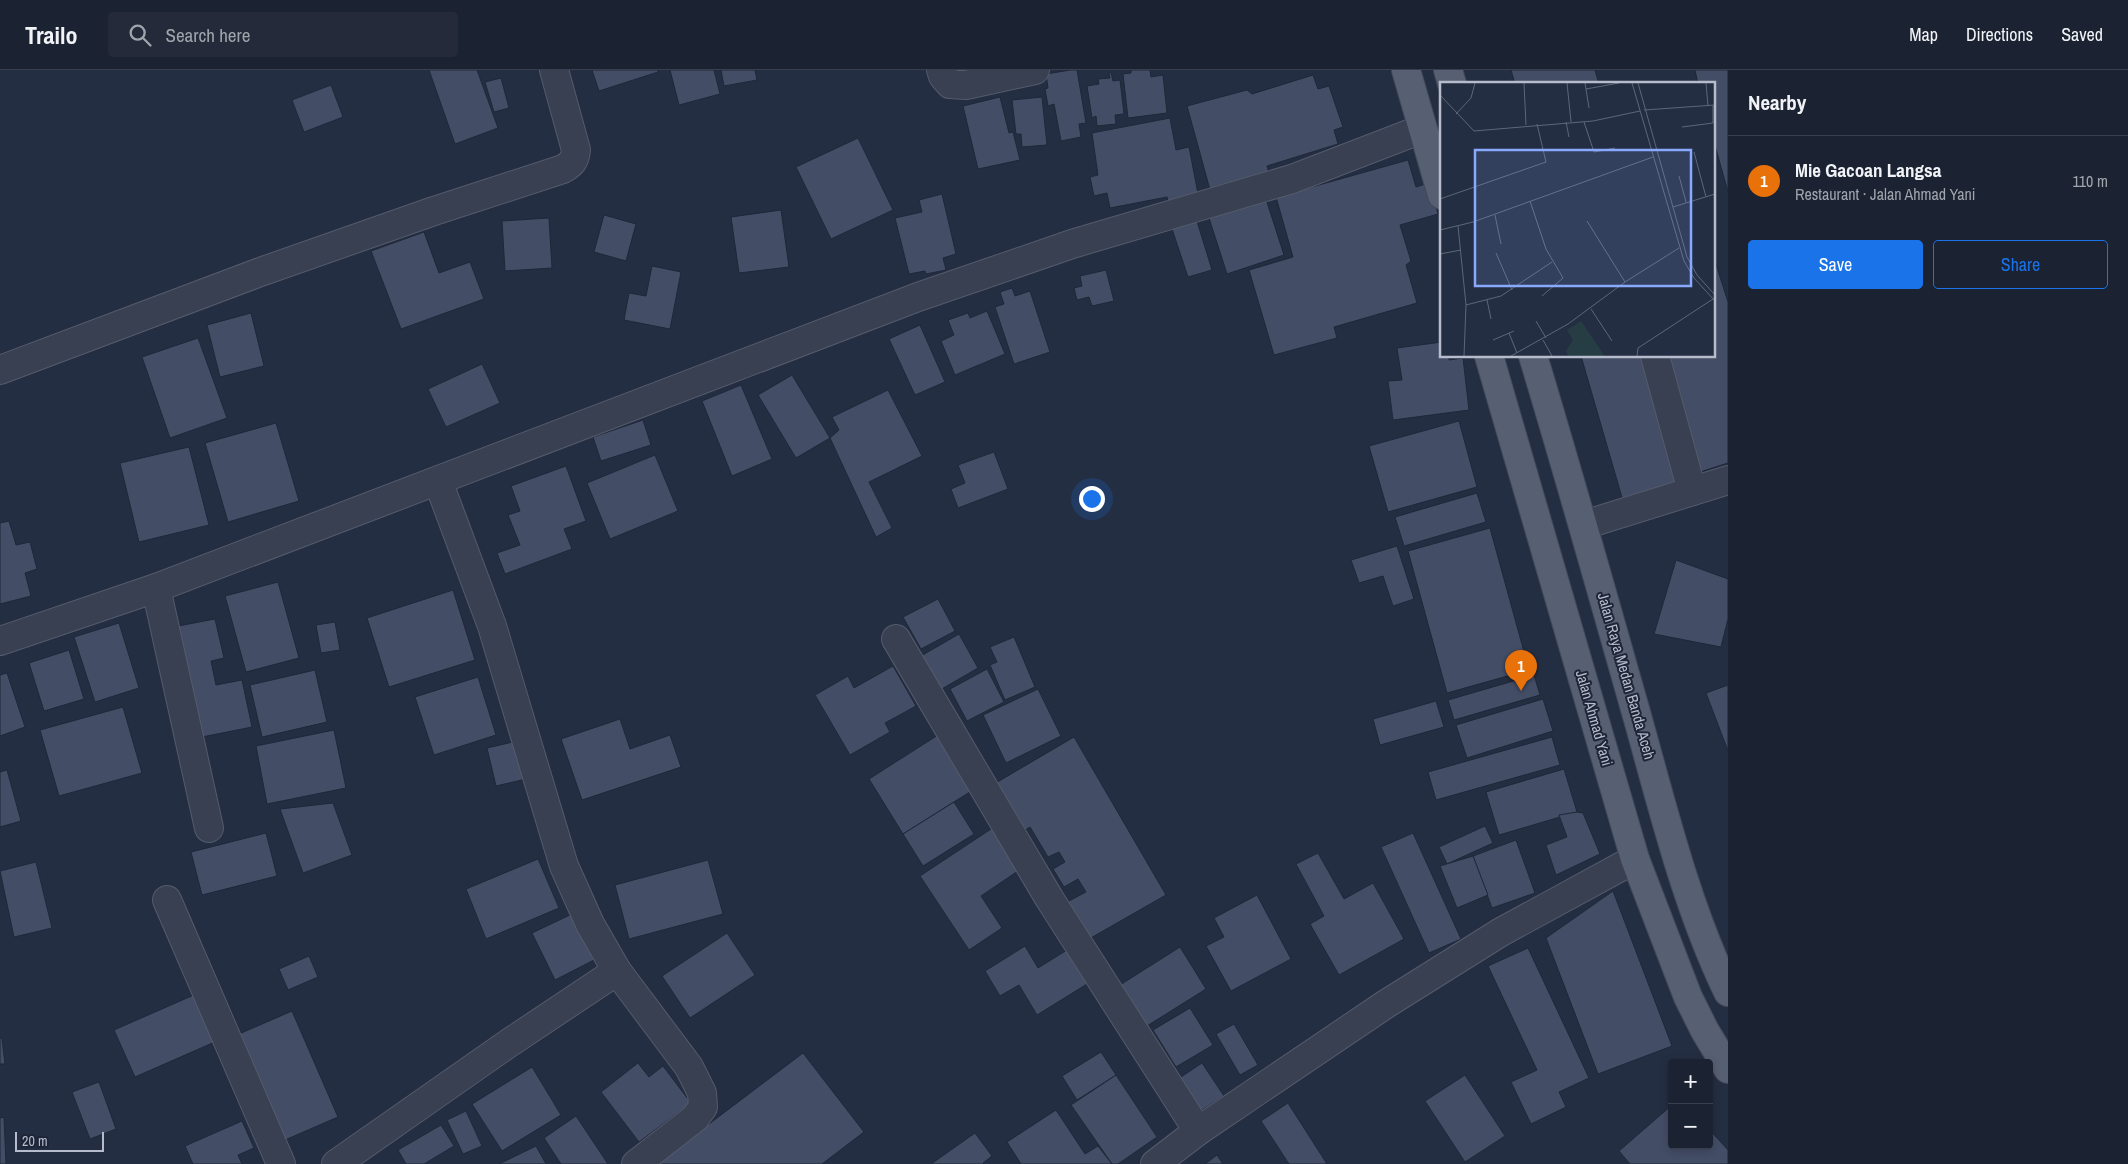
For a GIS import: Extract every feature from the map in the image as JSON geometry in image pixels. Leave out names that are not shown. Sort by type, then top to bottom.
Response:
[{"type":"main road","points":[[1406,70],[1440,188]]},
{"type":"main road","name":"Jalan Ahmad Yani","points":[[1490,358],[1635,859],[1688,997],[1705,1031],[1728,1068]]},
{"type":"main road","name":"Jalan Raya Medan Banda Aceh","points":[[1534,358],[1584,525],[1673,845],[1702,930],[1728,992]]},
{"type":"street","points":[[0,370],[263,271],[434,211],[563,169],[570,165],[575,158],[576,150],[554,70]]},
{"type":"street","points":[[941,70],[943,76],[950,84],[966,85],[1035,70]]},
{"type":"street","points":[[0,641],[156,588],[918,297],[1072,244],[1292,179],[1422,129]]},
{"type":"street","points":[[1656,358],[1692,491]]},
{"type":"street","points":[[1584,525],[1728,480]]},
{"type":"street","points":[[438,481],[492,626],[564,866],[590,924],[617,971],[689,1068],[702,1093],[702,1106],[695,1118],[636,1164]]},
{"type":"street","points":[[156,588],[209,828]]},
{"type":"street","points":[[896,639],[1050,898],[1198,1131]]},
{"type":"street","points":[[1155,1164],[1198,1131],[1386,1004],[1501,932],[1635,859]]},
{"type":"street","points":[[167,900],[281,1164]]},
{"type":"street","points":[[336,1164],[509,1043],[617,971]]},
{"type":"building","points":[[429,70],[477,70],[498,128],[455,144]]},
{"type":"building","points":[[592,70],[658,70],[658,72],[599,91]]},
{"type":"building","points":[[670,70],[714,70],[720,94],[679,105]]},
{"type":"building","points":[[721,70],[755,70],[757,80],[724,86]]},
{"type":"building","points":[[1077,70],[1086,123],[1079,124],[1081,137],[1061,141],[1054,104],[1048,106],[1045,89],[1048,88],[1046,74]]},
{"type":"building","points":[[1131,70],[1150,70],[1151,77],[1163,75],[1167,113],[1128,118],[1123,74],[1131,73]]},
{"type":"building","points":[[1511,70],[1595,70],[1598,82],[1514,82]]},
{"type":"building","points":[[1695,70],[1728,70],[1728,192],[1716,149],[1716,82],[1698,82]]},
{"type":"building","points":[[1111,72],[1113,81],[1120,80],[1124,114],[1115,115],[1116,124],[1097,126],[1096,116],[1092,118],[1087,86],[1099,84],[1098,79],[1110,78],[1109,73]]},
{"type":"building","points":[[1313,75],[1318,89],[1329,86],[1343,127],[1334,130],[1338,144],[1267,166],[1270,177],[1212,197],[1187,106],[1247,90],[1252,94]]},
{"type":"building","points":[[501,78],[509,108],[494,112],[485,82]]},
{"type":"building","points":[[331,85],[343,117],[304,132],[292,100]]},
{"type":"building","points":[[1000,97],[1009,133],[1013,132],[1020,160],[978,169],[963,106]]},
{"type":"building","points":[[1042,97],[1047,145],[1022,147],[1021,134],[1016,134],[1012,100]]},
{"type":"building","points":[[1170,118],[1176,150],[1189,147],[1200,204],[1170,210],[1167,197],[1110,208],[1107,193],[1094,196],[1090,177],[1098,175],[1092,133]]},
{"type":"building","points":[[858,138],[893,210],[831,239],[796,167]]},
{"type":"building","points":[[1408,160],[1416,187],[1429,183],[1438,214],[1400,225],[1411,261],[1406,265],[1417,303],[1334,327],[1337,338],[1274,355],[1249,270],[1293,257],[1276,197]]},
{"type":"building","points":[[942,194],[956,254],[943,258],[946,270],[926,274],[925,271],[909,274],[895,218],[922,212],[919,200]]},
{"type":"building","points":[[1266,199],[1284,255],[1227,274],[1209,218]]},
{"type":"building","points":[[781,210],[789,267],[739,273],[731,217]]},
{"type":"building","points":[[604,215],[636,224],[626,261],[594,252]]},
{"type":"building","points":[[549,218],[552,268],[505,271],[502,221]]},
{"type":"building","points":[[1196,218],[1212,270],[1188,277],[1171,226]]},
{"type":"building","points":[[424,232],[439,273],[470,262],[484,299],[401,329],[371,251]]},
{"type":"building","points":[[1716,264],[1728,302],[1728,463],[1700,472],[1665,358],[1716,358]]},
{"type":"building","points":[[652,266],[681,272],[670,329],[624,320],[629,293],[646,296]]},
{"type":"building","points":[[1106,270],[1114,301],[1092,306],[1089,297],[1077,300],[1074,288],[1082,286],[1080,276]]},
{"type":"building","points":[[1012,288],[1015,296],[1030,291],[1050,352],[1014,364],[995,307],[1004,304],[1000,292]]},
{"type":"building","points":[[987,311],[1005,354],[955,375],[941,341],[954,335],[948,320],[968,313],[970,318]]},
{"type":"building","points":[[251,313],[264,366],[220,377],[207,325]]},
{"type":"building","points":[[920,325],[945,382],[915,395],[889,339]]},
{"type":"building","points":[[198,338],[227,418],[170,438],[142,357]]},
{"type":"building","points":[[1440,342],[1440,358],[1449,358],[1449,360],[1463,358],[1469,410],[1393,420],[1388,381],[1402,380],[1397,348]]},
{"type":"building","points":[[1582,358],[1645,358],[1681,483],[1623,501]]},
{"type":"building","points":[[482,364],[500,403],[446,427],[428,389]]},
{"type":"building","points":[[792,375],[830,438],[796,458],[758,395]]},
{"type":"building","points":[[741,385],[772,459],[732,476],[702,401]]},
{"type":"building","points":[[888,390],[922,456],[869,482],[892,528],[876,537],[830,438],[839,430],[832,417]]},
{"type":"building","points":[[643,420],[651,445],[601,461],[593,437]]},
{"type":"building","points":[[1459,421],[1477,487],[1388,512],[1369,446]]},
{"type":"building","points":[[276,423],[299,501],[228,522],[205,443]]},
{"type":"building","points":[[189,447],[209,525],[139,542],[120,463]]},
{"type":"building","points":[[994,452],[1008,489],[958,508],[951,489],[965,483],[958,465]]},
{"type":"building","points":[[655,455],[678,511],[610,539],[587,483]]},
{"type":"building","points":[[566,466],[586,521],[564,529],[572,549],[505,574],[497,553],[520,545],[508,515],[520,511],[511,486]]},
{"type":"building","points":[[1477,493],[1486,522],[1404,546],[1395,517]]},
{"type":"building","points":[[9,521],[16,545],[30,542],[37,569],[25,573],[31,596],[0,604],[0,523]]},
{"type":"building","points":[[1490,528],[1529,670],[1447,693],[1408,551]]},
{"type":"building","points":[[1397,546],[1414,599],[1393,606],[1383,576],[1359,583],[1351,560]]},
{"type":"building","points":[[1676,560],[1728,579],[1728,619],[1721,647],[1654,634]]},
{"type":"building","points":[[278,582],[299,658],[246,672],[225,596]]},
{"type":"building","points":[[453,590],[475,660],[389,687],[367,618]]},
{"type":"building","points":[[938,599],[955,631],[921,649],[903,617]]},
{"type":"building","points":[[215,619],[224,658],[211,661],[216,685],[242,680],[252,727],[197,738],[173,627]]},
{"type":"building","points":[[335,622],[340,650],[321,653],[316,625]]},
{"type":"building","points":[[119,623],[139,688],[95,702],[74,637]]},
{"type":"building","points":[[959,634],[978,668],[940,690],[921,656]]},
{"type":"building","points":[[1014,637],[1035,687],[1005,700],[990,665],[997,662],[990,647]]},
{"type":"building","points":[[69,650],[84,699],[44,711],[29,663]]},
{"type":"building","points":[[893,666],[916,706],[885,723],[890,732],[850,755],[815,695],[848,676],[854,688]]},
{"type":"building","points":[[987,669],[1004,702],[967,721],[950,689]]},
{"type":"building","points":[[315,670],[327,722],[262,737],[250,685]]},
{"type":"building","points":[[7,673],[25,727],[0,736],[0,675]]},
{"type":"building","points":[[1534,675],[1540,695],[1454,720],[1448,700]]},
{"type":"building","points":[[478,677],[496,735],[434,755],[415,697]]},
{"type":"building","points":[[1728,685],[1728,751],[1706,693]]},
{"type":"building","points":[[1038,689],[1061,736],[1006,763],[983,715]]},
{"type":"building","points":[[1543,699],[1553,731],[1467,758],[1456,725]]},
{"type":"building","points":[[1436,701],[1444,727],[1380,745],[1373,719]]},
{"type":"building","points":[[123,707],[142,773],[59,796],[40,730]]},
{"type":"building","points":[[620,719],[630,749],[670,735],[681,767],[582,800],[561,739]]},
{"type":"building","points":[[334,730],[346,788],[267,804],[256,746]]},
{"type":"building","points":[[938,735],[973,790],[903,834],[869,779]]},
{"type":"building","points":[[1074,737],[1166,895],[1089,939],[1067,902],[1086,892],[1078,879],[1064,887],[1053,869],[1065,862],[1059,852],[1048,857],[1030,827],[1022,832],[994,784]]},
{"type":"building","points":[[1552,737],[1560,765],[1436,800],[1428,772]]},
{"type":"building","points":[[517,741],[526,779],[496,786],[487,748]]},
{"type":"building","points":[[1564,769],[1577,812],[1499,835],[1486,792]]},
{"type":"building","points":[[7,770],[21,821],[0,827],[0,772]]},
{"type":"building","points":[[954,802],[974,834],[923,866],[903,834]]},
{"type":"building","points":[[333,803],[352,855],[303,873],[280,809]]},
{"type":"building","points":[[1583,813],[1600,854],[1556,875],[1546,845],[1567,837],[1559,815]]},
{"type":"building","points":[[997,825],[1024,867],[981,896],[1002,928],[969,950],[920,876]]},
{"type":"building","points":[[1485,826],[1493,843],[1447,864],[1439,847]]},
{"type":"building","points":[[266,833],[277,876],[202,895],[191,852]]},
{"type":"building","points":[[1413,833],[1461,939],[1429,953],[1381,847]]},
{"type":"building","points":[[1516,840],[1535,893],[1492,908],[1473,856]]},
{"type":"building","points":[[1318,853],[1344,899],[1373,883],[1404,939],[1339,975],[1310,924],[1324,916],[1296,864]]},
{"type":"building","points":[[1473,856],[1488,895],[1457,908],[1440,866]]},
{"type":"building","points":[[538,859],[559,908],[486,939],[466,889]]},
{"type":"building","points":[[708,860],[723,914],[629,939],[615,885]]},
{"type":"building","points":[[36,862],[52,928],[14,937],[0,871]]},
{"type":"building","points":[[1613,891],[1672,1046],[1598,1074],[1546,938]]},
{"type":"building","points":[[1257,895],[1291,959],[1231,991],[1206,946],[1224,937],[1214,918]]},
{"type":"building","points":[[572,914],[594,960],[555,980],[532,933]]},
{"type":"building","points":[[727,933],[755,975],[690,1018],[662,976]]},
{"type":"building","points":[[1025,946],[1038,968],[1067,950],[1087,984],[1037,1015],[1019,985],[1000,996],[985,971]]},
{"type":"building","points":[[1180,947],[1206,989],[1147,1026],[1120,985]]},
{"type":"building","points":[[1528,948],[1589,1078],[1559,1092],[1566,1107],[1531,1124],[1511,1082],[1537,1070],[1488,966]]},
{"type":"building","points":[[309,956],[318,977],[288,990],[279,969]]},
{"type":"building","points":[[196,994],[217,1041],[135,1077],[114,1030]]},
{"type":"building","points":[[1190,1008],[1213,1045],[1176,1067],[1153,1030]]},
{"type":"building","points":[[292,1011],[338,1117],[285,1140],[239,1034]]},
{"type":"building","points":[[1234,1024],[1258,1065],[1240,1075],[1216,1034]]},
{"type":"building","points":[[0,1038],[2,1038],[5,1064],[0,1064]]},
{"type":"building","points":[[1101,1052],[1116,1075],[1077,1100],[1062,1076]]},
{"type":"building","points":[[803,1053],[864,1132],[822,1164],[656,1164]]},
{"type":"building","points":[[638,1063],[649,1077],[663,1066],[691,1103],[639,1142],[601,1092]]},
{"type":"building","points":[[1202,1063],[1224,1096],[1199,1112],[1178,1079]]},
{"type":"building","points":[[532,1067],[561,1115],[502,1151],[472,1104]]},
{"type":"building","points":[[1116,1075],[1157,1137],[1118,1164],[1112,1164],[1071,1105]]},
{"type":"building","points":[[1465,1075],[1505,1136],[1465,1162],[1425,1101]]},
{"type":"building","points":[[99,1082],[116,1129],[90,1139],[72,1092]]},
{"type":"building","points":[[1288,1103],[1327,1164],[1289,1164],[1261,1121]]},
{"type":"building","points":[[1668,1108],[1668,1149],[1713,1149],[1713,1133],[1728,1150],[1728,1164],[1630,1164],[1619,1151]]},
{"type":"building","points":[[1056,1110],[1085,1154],[1098,1146],[1112,1164],[1021,1164],[1007,1142]]},
{"type":"building","points":[[466,1111],[482,1146],[463,1154],[447,1120]]},
{"type":"building","points":[[576,1116],[608,1164],[561,1164],[544,1138]]},
{"type":"building","points":[[4,1117],[6,1164],[0,1164],[0,1118]]},
{"type":"building","points":[[242,1121],[254,1148],[238,1155],[242,1164],[193,1164],[185,1146]]},
{"type":"building","points":[[441,1125],[454,1146],[424,1164],[406,1164],[398,1150]]},
{"type":"building","points":[[975,1133],[992,1156],[984,1164],[931,1164]]},
{"type":"building","points":[[536,1146],[546,1164],[499,1164]]},
{"type":"building","points":[[1217,1155],[1223,1164],[1205,1164]]},
{"type":"place","name":"Mie Gacoan Langsa","points":[[1521,691]]}]
